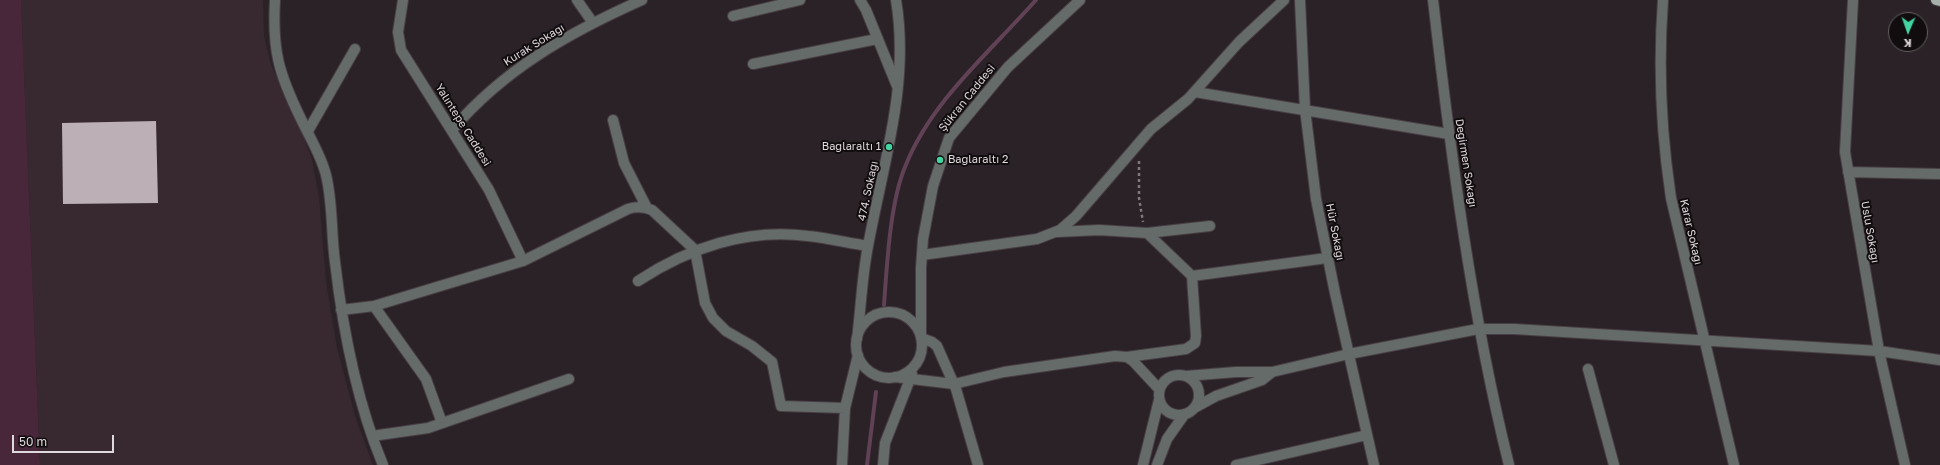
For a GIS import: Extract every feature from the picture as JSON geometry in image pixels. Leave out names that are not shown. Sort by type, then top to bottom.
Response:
[{"type":"main road","points":[[1936,0],[1940,1]]},
{"type":"street","points":[[275,0],[274,32],[277,57],[286,86],[320,157],[329,190],[334,260],[341,310],[351,362],[372,436],[383,465]]},
{"type":"street","name":"Yalıntepe Caddesi","points":[[402,0],[398,32],[401,50],[489,190],[523,261]]},
{"type":"street","points":[[577,0],[593,23]]},
{"type":"street","name":"Kurak Sokağı","points":[[452,130],[484,95],[520,66],[593,23],[642,0]]},
{"type":"street","points":[[733,16],[800,0]]},
{"type":"street","points":[[860,0],[866,10],[898,87]]},
{"type":"street","name":"474. Sokağı","points":[[857,339],[868,246],[889,147],[898,87],[901,58],[900,19],[896,0]]},
{"type":"street","name":"Şükran Caddesi","points":[[921,337],[922,255],[927,212],[933,186],[949,138],[1008,67],[1080,0]]},
{"type":"street","points":[[1057,232],[1076,216],[1151,129],[1188,99],[1239,42],[1284,0]]},
{"type":"street","name":"Hür Sokağı","points":[[1300,0],[1305,109],[1316,199],[1327,258],[1374,465]]},
{"type":"street","name":"Değirmen Sokağı","points":[[1433,0],[1449,134],[1478,329],[1509,465]]},
{"type":"street","name":"Karar Sokağı","points":[[1663,0],[1660,97],[1666,164],[1671,198],[1734,465]]},
{"type":"street","name":"Uslu Sokağı","points":[[1853,0],[1845,152],[1879,351],[1905,465]]},
{"type":"street","points":[[753,64],[877,39]]},
{"type":"street","points":[[308,131],[355,49]]},
{"type":"street","points":[[1194,92],[1305,109],[1449,134]]},
{"type":"street","points":[[613,120],[624,163],[647,208]]},
{"type":"street","points":[[1848,172],[1940,174]]},
{"type":"street","points":[[341,310],[374,306],[523,261],[628,209],[634,207],[647,208],[652,210],[696,250],[704,296],[709,311],[719,325],[726,331],[752,346],[772,362],[781,406],[845,408]]},
{"type":"street","points":[[922,255],[1037,239],[1057,232],[1099,230],[1147,233],[1210,226]]},
{"type":"street","points":[[858,355],[861,362],[872,373],[879,376],[954,384],[1004,372],[1115,356],[1127,357],[1186,348],[1195,343],[1196,336],[1192,276],[1147,233]]},
{"type":"street","points":[[638,281],[668,262],[696,250],[742,238],[784,234],[822,238],[868,246]]},
{"type":"street","points":[[1192,276],[1327,258]]},
{"type":"street","points":[[374,306],[426,379],[442,423]]},
{"type":"street","points":[[842,465],[845,408],[858,355],[857,339],[864,325],[876,315],[884,313],[900,314],[913,322],[921,337],[922,351],[885,443],[883,465]]},
{"type":"street","points":[[1143,465],[1159,400],[1159,389],[1165,380],[1171,376],[1236,372],[1272,372],[1349,354],[1478,329],[1514,329],[1879,351],[1940,360]]},
{"type":"street","points":[[921,337],[937,346],[954,384],[978,465]]},
{"type":"street","points":[[1127,357],[1159,389]]},
{"type":"street","points":[[895,378],[903,375],[915,366]]},
{"type":"street","points":[[1588,369],[1614,465]]},
{"type":"street","points":[[1196,406],[1216,396],[1262,380],[1272,372]]},
{"type":"street","points":[[1159,400],[1167,412],[1177,416],[1191,412],[1196,406],[1199,396],[1195,382],[1186,376]]},
{"type":"street","points":[[372,436],[428,428],[569,379]]},
{"type":"street","points":[[1157,465],[1168,440],[1184,415]]},
{"type":"street","points":[[1236,465],[1367,435]]},
{"type":"path","points":[[1139,160],[1140,206],[1147,233]]},
{"type":"shaded area","points":[[0,0],[21,0],[40,465],[0,465]]},
{"type":"shaded area","points":[[21,0],[263,0],[264,36],[271,65],[300,126],[312,160],[319,197],[326,282],[337,348],[355,416],[373,465],[40,465]]},
{"type":"building","points":[[156,121],[158,203],[63,204],[62,123]]},
{"type":"waterway","points":[[884,305],[890,234],[896,198],[905,167],[916,143],[930,120],[963,78],[1036,0]]},
{"type":"waterway","points":[[867,465],[876,392]]},
{"type":"place","name":"Bağlaraltı 1","points":[[889,147]]},
{"type":"place","name":"Bağlaraltı 2","points":[[940,160]]}]
